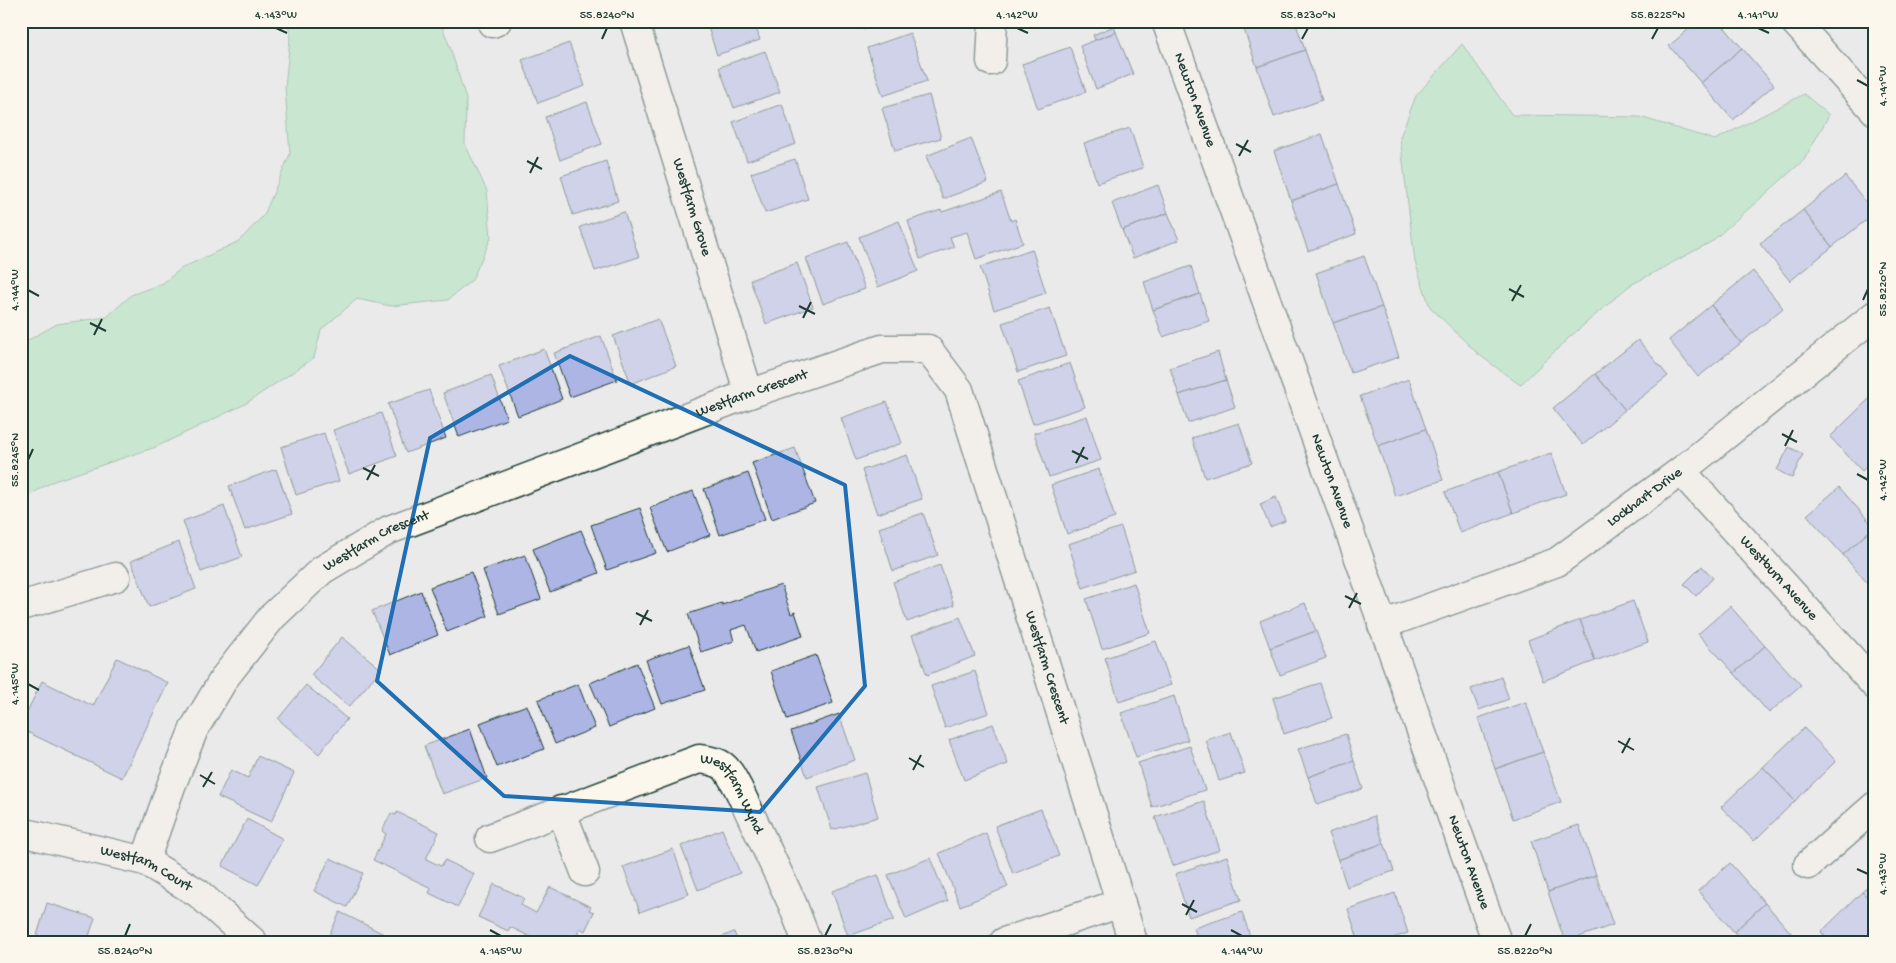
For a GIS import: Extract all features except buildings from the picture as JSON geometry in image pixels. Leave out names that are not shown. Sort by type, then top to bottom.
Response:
[{"type":"street","name":"Westfarm Grove","points":[[634,21],[749,394]]},
{"type":"street","points":[[991,61],[993,21]]},
{"type":"street","name":"Newton Avenue","points":[[1166,21],[1497,942]]},
{"type":"street","points":[[1794,21],[1875,111]]},
{"type":"street","name":"Lockhart Drive","points":[[1382,625],[1557,562],[1681,471],[1875,315]]},
{"type":"street","name":"Westfarm Crescent","points":[[145,861],[170,786],[194,729],[225,677],[272,617],[322,570],[389,530],[749,394],[882,349],[928,349],[959,390],[1133,942]]},
{"type":"street","name":"Westburn Avenue","points":[[1681,471],[1875,685]]},
{"type":"street","points":[[21,606],[116,577]]},
{"type":"street","name":"Westfarm Wynd","points":[[490,838],[699,759],[717,761],[729,772],[738,788],[792,903],[807,942]]},
{"type":"street","points":[[1808,865],[1875,806]]},
{"type":"street","points":[[562,810],[585,872]]},
{"type":"street","name":"Westfarm Court","points":[[22,830],[145,861],[198,893],[253,942]]},
{"type":"street","points":[[1004,942],[1121,903]]},
{"type":"highlighted area","points":[[570,356],[845,485],[865,686],[760,812],[504,796],[377,681],[430,438]]},
{"type":"green space","points":[[288,21],[440,21],[466,99],[465,144],[487,191],[491,238],[472,280],[448,300],[391,306],[357,299],[321,330],[314,358],[245,404],[156,447],[54,481],[21,500],[21,344],[57,324],[107,317],[131,295],[163,283],[182,268],[239,241],[264,215],[290,154],[285,87],[290,38]]},
{"type":"green space","points":[[1462,44],[1512,115],[1640,117],[1715,140],[1804,94],[1829,115],[1804,160],[1711,242],[1629,286],[1571,336],[1520,385],[1478,354],[1430,307],[1415,262],[1400,137],[1416,96]]}]
